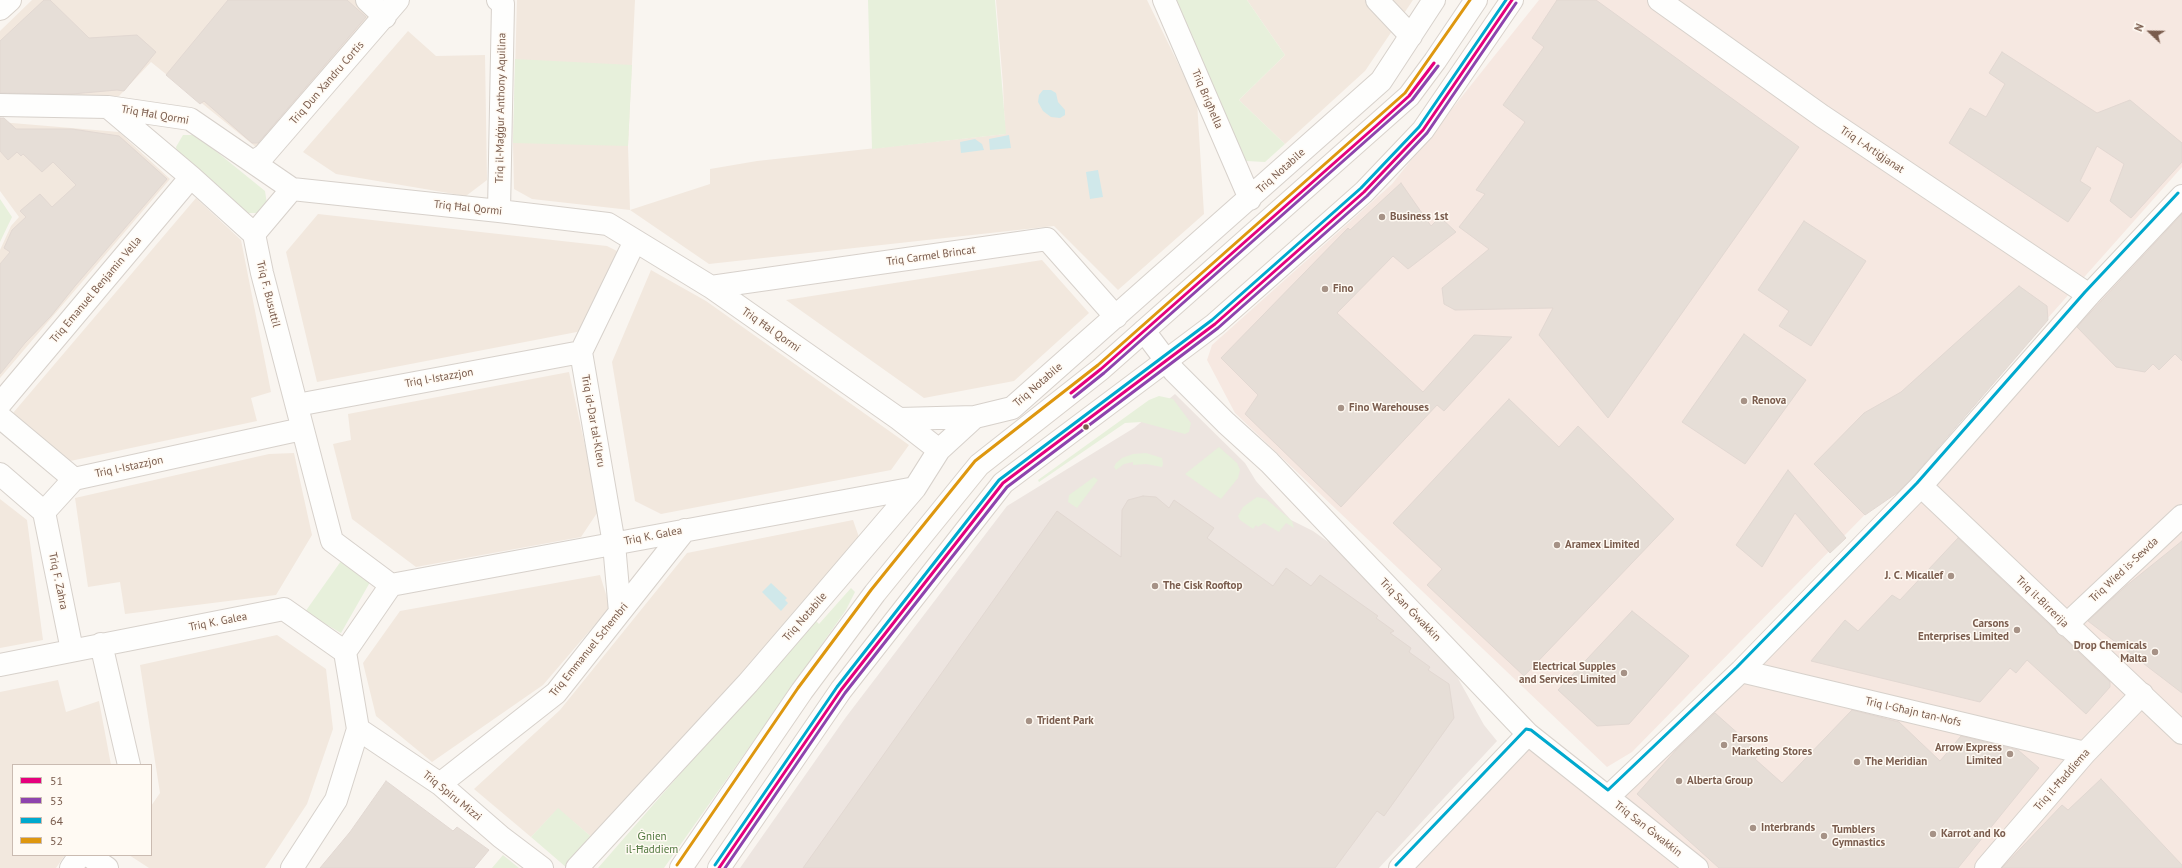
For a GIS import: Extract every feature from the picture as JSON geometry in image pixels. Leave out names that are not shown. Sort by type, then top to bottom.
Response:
[{"type":"street","points":[[0,9],[10,0]]},
{"type":"street","points":[[367,0],[385,17]]},
{"type":"street","name":"Triq Dun Xandru Cortis","points":[[253,162],[264,155],[385,17],[398,0]]},
{"type":"street","name":"Triq Brigħella","points":[[1164,0],[1250,199]]},
{"type":"street","points":[[1377,0],[1412,36]]},
{"type":"street","name":"Triq Notabile","points":[[577,868],[748,683],[915,488],[940,450],[975,417],[1012,408],[1250,199],[1381,81],[1412,36],[1434,0]]},
{"type":"street","points":[[681,868],[802,691],[875,593],[978,465],[1101,369],[1409,96],[1436,61],[1476,0]]},
{"type":"street","points":[[719,868],[841,690],[1003,483],[1166,363],[1215,324],[1364,192],[1423,130],[1512,0]]},
{"type":"street","name":"Triq l-Artiġjanat","points":[[1659,0],[1822,116],[2089,295]]},
{"type":"street","name":"Triq il-Maġġur Anthony Aquilina","points":[[500,211],[502,1]]},
{"type":"street","name":"Triq Ħal Qormi","points":[[0,105],[108,107],[190,119],[292,189],[608,224],[635,242],[711,287],[940,450]]},
{"type":"street","points":[[108,107],[191,177],[254,234],[292,189]]},
{"type":"street","name":"Triq Emanuel Benjamin Vella","points":[[0,404],[191,177]]},
{"type":"street","points":[[1608,797],[1741,671],[1921,486],[2089,295],[2182,196]]},
{"type":"street","name":"Triq F. Busuttil","points":[[254,234],[262,273],[332,541],[391,585]]},
{"type":"street","name":"Triq Carmel Brincat","points":[[711,287],[1047,239],[1116,317]]},
{"type":"street","points":[[582,352],[635,242]]},
{"type":"street","name":"Triq San Ġwakkin","points":[[1144,331],[1166,363],[1226,423],[1269,462],[1528,734],[1697,868]]},
{"type":"street","name":"Triq l-Istazzjon","points":[[296,405],[582,352]]},
{"type":"street","name":"Triq id-Dar tal-Kleru","points":[[582,352],[614,544],[620,612]]},
{"type":"street","points":[[0,417],[74,479],[44,512],[0,474]]},
{"type":"street","points":[[898,419],[975,417]]},
{"type":"street","name":"Triq l-Istazzjon","points":[[74,479],[302,430]]},
{"type":"street","name":"Triq il-Birrerija","points":[[1921,486],[2066,625],[2142,694],[2182,733]]},
{"type":"street","name":"Triq K. Galea","points":[[391,585],[915,488]]},
{"type":"street","name":"Triq F. Zahra","points":[[44,512],[72,650]]},
{"type":"street","name":"Triq Wied is-Sewda","points":[[2066,625],[2182,516]]},
{"type":"street","name":"Triq Emmanuel Schembri","points":[[440,784],[556,693],[685,530]]},
{"type":"street","points":[[292,868],[336,800],[358,729],[345,652],[391,585]]},
{"type":"street","name":"Triq K. Galea","points":[[0,665],[284,609],[345,652]]},
{"type":"street","points":[[102,644],[128,764]]},
{"type":"street","name":"Triq l-Għajn tan-Nofs","points":[[1741,671],[2085,753]]},
{"type":"street","name":"Triq il-Ħaddiema","points":[[1986,868],[2085,753],[2142,694]]},
{"type":"street","name":"Triq Spiru Mizzi","points":[[358,729],[440,784],[501,837],[542,868]]},
{"type":"street","points":[[1400,868],[1528,734]]},
{"type":"street","points":[[71,868],[79,856]]},
{"type":"street","points":[[89,856],[107,868]]},
{"type":"shaded area","points":[[32,0],[355,0],[374,17],[262,152],[151,62],[119,96],[0,97],[0,31]]},
{"type":"shaded area","points":[[517,0],[635,0],[628,146],[630,210],[532,199],[514,189],[513,143]]},
{"type":"shaded area","points":[[996,0],[1147,0],[1197,102],[1204,214],[1118,290],[1054,226],[709,264],[630,210],[710,184],[710,169],[757,161],[1005,134],[1003,84]]},
{"type":"shaded area","points":[[1247,0],[1413,0],[1365,71],[1285,144],[1239,100],[1285,55]]},
{"type":"shaded area","points":[[1539,0],[2182,0],[2182,167],[1951,427],[1632,752],[1607,767],[1235,413],[1207,360],[1212,345],[1392,184]]},
{"type":"shaded area","points":[[408,31],[436,56],[485,55],[487,180],[466,196],[336,174],[303,152]]},
{"type":"shaded area","points":[[0,122],[119,132],[170,179],[0,378],[0,250],[11,226],[19,217],[0,191]]},
{"type":"shaded area","points":[[196,198],[241,240],[271,392],[251,398],[257,421],[61,463],[14,425],[13,413]]},
{"type":"shaded area","points":[[2182,209],[2182,868],[1415,868],[1529,747],[1609,809],[2054,348]]},
{"type":"shaded area","points":[[318,214],[607,246],[617,251],[582,331],[317,382],[286,252]]},
{"type":"shaded area","points":[[1042,260],[1089,313],[1014,381],[924,398],[786,300]]},
{"type":"shaded area","points":[[651,270],[706,301],[909,445],[891,470],[661,514],[635,501],[612,362]]},
{"type":"shaded area","points":[[569,372],[599,510],[581,537],[416,567],[352,519],[333,444],[351,440],[348,414]]},
{"type":"shaded area","points":[[1175,394],[1245,463],[1256,481],[1291,520],[1313,531],[1334,546],[1438,639],[1436,639],[1484,725],[1497,741],[1379,868],[740,868],[846,717],[1007,506],[1134,428]]},
{"type":"shaded area","points":[[294,453],[312,535],[276,595],[125,614],[120,582],[88,587],[75,498],[269,454]]},
{"type":"shaded area","points":[[0,499],[27,520],[43,640],[0,648]]},
{"type":"shaded area","points":[[853,520],[860,540],[595,840],[558,809],[531,837],[474,789],[560,710],[687,553]]},
{"type":"shaded area","points":[[600,575],[610,607],[543,685],[432,762],[376,716],[363,663],[400,611]]},
{"type":"shaded area","points":[[277,635],[326,669],[333,729],[307,804],[265,868],[149,868],[131,856],[152,856],[152,805],[160,793],[140,665]]},
{"type":"shaded area","points":[[58,680],[66,712],[99,701],[111,764],[12,764],[12,856],[64,856],[56,868],[0,868],[0,692]]},
{"type":"green space","points":[[868,0],[995,0],[1006,134],[872,149]]},
{"type":"green space","points":[[1175,0],[1247,0],[1285,55],[1239,100],[1285,144],[1265,162],[1246,161]]},
{"type":"green space","points":[[515,59],[632,65],[628,146],[513,143]]},
{"type":"green space","points":[[183,135],[196,135],[265,191],[267,204],[258,213],[247,213],[178,157],[176,147]]},
{"type":"green space","points":[[0,199],[12,217],[0,242]]},
{"type":"green space","points":[[1159,396],[1173,399],[1191,423],[1189,432],[1185,434],[1141,422],[1125,423],[1039,482],[1038,480],[1149,400]]},
{"type":"green space","points":[[1219,447],[1237,463],[1240,470],[1238,478],[1221,499],[1185,474]]},
{"type":"green space","points":[[1146,453],[1162,458],[1162,467],[1146,464],[1133,465],[1133,462],[1124,464],[1116,470],[1114,467],[1122,458],[1133,454]]},
{"type":"green space","points":[[1094,477],[1098,480],[1077,508],[1068,502],[1069,495]]},
{"type":"green space","points":[[1257,497],[1266,499],[1292,521],[1294,528],[1286,523],[1279,532],[1264,523],[1258,527],[1256,525],[1253,529],[1240,520],[1238,516],[1243,507]]},
{"type":"green space","points":[[346,554],[373,577],[341,633],[305,612]]},
{"type":"green space","name":"Ġnien il-Ħaddiem","points":[[851,588],[855,592],[846,610],[664,868],[598,868],[810,625],[815,620],[819,624]]},
{"type":"green space","points":[[558,808],[595,840],[567,868],[531,837]]},
{"type":"green space","points":[[503,855],[519,868],[492,868]]},
{"type":"water","points":[[1043,90],[1051,90],[1056,93],[1058,102],[1065,110],[1065,115],[1060,118],[1051,117],[1043,111],[1038,102],[1039,95]]},
{"type":"water","points":[[1009,135],[1011,148],[990,150],[989,139]]},
{"type":"water","points":[[975,139],[982,144],[984,150],[961,153],[960,142]]},
{"type":"water","points":[[1098,170],[1103,197],[1090,199],[1086,172]]},
{"type":"water","points":[[771,583],[787,598],[785,600],[788,603],[781,611],[762,592]]},
{"type":"building","points":[[44,0],[50,0],[89,38],[137,35],[156,52],[124,91],[117,90],[72,94],[0,93],[0,41]]},
{"type":"building","points":[[228,0],[347,0],[366,17],[258,143],[252,143],[204,101],[200,104],[166,75]]},
{"type":"building","points":[[1557,0],[1596,0],[1799,147],[1608,418],[1539,335],[1553,308],[1455,310],[1444,304],[1442,288],[1489,249],[1459,227],[1485,194],[1476,190],[1525,122],[1503,105],[1544,47],[1532,38]]},
{"type":"building","points":[[2002,52],[2097,113],[2130,100],[2182,143],[2182,162],[2131,218],[2110,201],[2124,164],[2097,146],[2080,181],[2091,188],[2068,222],[1949,143],[1970,108],[1986,117],[2005,84],[1989,73]]},
{"type":"building","points":[[0,118],[4,118],[16,129],[72,129],[119,136],[167,179],[0,374],[0,264],[10,252],[4,248],[12,230],[26,217],[20,211],[40,194],[52,207],[76,185],[53,162],[42,172],[23,154],[21,156],[17,152],[8,160],[0,151]]},
{"type":"building","name":"Fino Warehouses","points":[[1401,183],[1431,226],[1440,217],[1456,232],[1408,269],[1393,256],[1337,313],[1423,392],[1474,335],[1512,337],[1444,411],[1437,405],[1341,507],[1245,414],[1258,395],[1221,358],[1348,228],[1350,230]]},
{"type":"building","points":[[2182,214],[2182,361],[2175,354],[2159,370],[2153,364],[2145,372],[2116,367],[2077,327]]},
{"type":"building","points":[[1804,221],[1866,261],[1811,346],[1779,326],[1789,311],[1758,290]]},
{"type":"building","points":[[2019,286],[2047,306],[2048,320],[1912,478],[1897,493],[1865,515],[1814,464],[1864,413],[1901,392]]},
{"type":"building","name":"Renova","points":[[1744,334],[1806,380],[1745,464],[1682,422]]},
{"type":"building","name":"Aramex Limited","points":[[1509,399],[1559,447],[1578,426],[1674,519],[1524,676],[1427,585],[1442,569],[1393,523]]},
{"type":"building","points":[[1788,470],[1846,538],[1830,553],[1795,513],[1762,567],[1736,545]]},
{"type":"building","points":[[1143,496],[1156,497],[1169,508],[1174,500],[1214,528],[1207,538],[1273,586],[1286,568],[1311,586],[1320,575],[1378,616],[1376,618],[1394,631],[1390,633],[1411,648],[1409,652],[1430,667],[1428,670],[1449,684],[1454,718],[1384,816],[1377,811],[1335,868],[803,868],[1057,511],[1121,557],[1122,510],[1128,500]]},
{"type":"building","points":[[1958,538],[2110,682],[2110,687],[2086,714],[2027,660],[2016,673],[2010,668],[1980,702],[1811,661],[1845,620],[1858,631],[1892,595],[1900,600]]},
{"type":"building","name":"Drop Chemicals Malta","points":[[2182,541],[2182,693],[2088,621],[2126,586]]},
{"type":"building","name":"Electrical Supples and Services Limited","points":[[1632,611],[1689,656],[1629,724],[1597,726],[1558,690]]},
{"type":"building","points":[[1852,710],[1899,722],[1940,761],[1961,736],[2018,750],[2039,768],[1958,868],[1719,868],[1637,794],[1676,750],[1715,713],[1760,753],[1755,759],[1782,783]]},
{"type":"building","points":[[2101,779],[2182,865],[2182,868],[2002,868],[2062,805],[2068,810]]},
{"type":"building","points":[[386,781],[453,831],[457,827],[489,850],[474,868],[320,868],[350,832]]},
{"type":"transit line","name":"52","points":[[677,865],[798,688],[871,590],[975,461],[1098,365],[1405,93],[1470,0]]},
{"type":"transit line","name":"64","points":[[715,865],[837,687],[999,480],[1212,320],[1361,188],[1419,127],[1506,0]]},
{"type":"transit line","name":"51","points":[[719,868],[841,690],[1003,483],[1215,324],[1364,192],[1423,130],[1512,0]]},
{"type":"transit line","name":"53","points":[[725,868],[845,693],[1007,487],[1218,328],[1367,196],[1427,133],[1516,3]]},
{"type":"transit line","name":"51","points":[[1071,393],[1101,369],[1376,126],[1409,96],[1434,63]]},
{"type":"transit line","name":"53","points":[[1074,397],[1104,373],[1412,100],[1438,66]]},
{"type":"transit line","name":"64","points":[[1396,865],[1526,729],[1531,730],[1608,790],[1737,667],[1917,483],[2085,292],[2178,193]]},
{"type":"place","name":"Business 1st","points":[[1382,217]]},
{"type":"place","name":"Fino","points":[[1325,289]]},
{"type":"place","name":"Renova","points":[[1744,401]]},
{"type":"place","name":"Fino Warehouses","points":[[1341,408]]},
{"type":"place","name":"Aramex Limited","points":[[1557,545]]},
{"type":"place","name":"J. C. Micallef","points":[[1951,576]]},
{"type":"place","name":"The Cisk Rooftop","points":[[1155,586]]},
{"type":"place","name":"Carsons Enterprises Limited","points":[[2017,630]]},
{"type":"place","name":"Drop Chemicals Malta","points":[[2155,652]]},
{"type":"place","name":"Electrical Supples and Services Limited","points":[[1624,673]]},
{"type":"place","name":"Trident Park","points":[[1029,721]]},
{"type":"place","name":"Farsons Marketing Stores","points":[[1724,745]]},
{"type":"place","name":"Arrow Express Limited","points":[[2010,754]]},
{"type":"place","name":"The Meridian","points":[[1857,762]]},
{"type":"place","name":"Alberta Group","points":[[1679,781]]},
{"type":"place","name":"Interbrands","points":[[1753,828]]},
{"type":"place","name":"Karrot and Ko","points":[[1933,834]]},
{"type":"place","name":"Tumblers Gymnastics","points":[[1824,836]]}]
